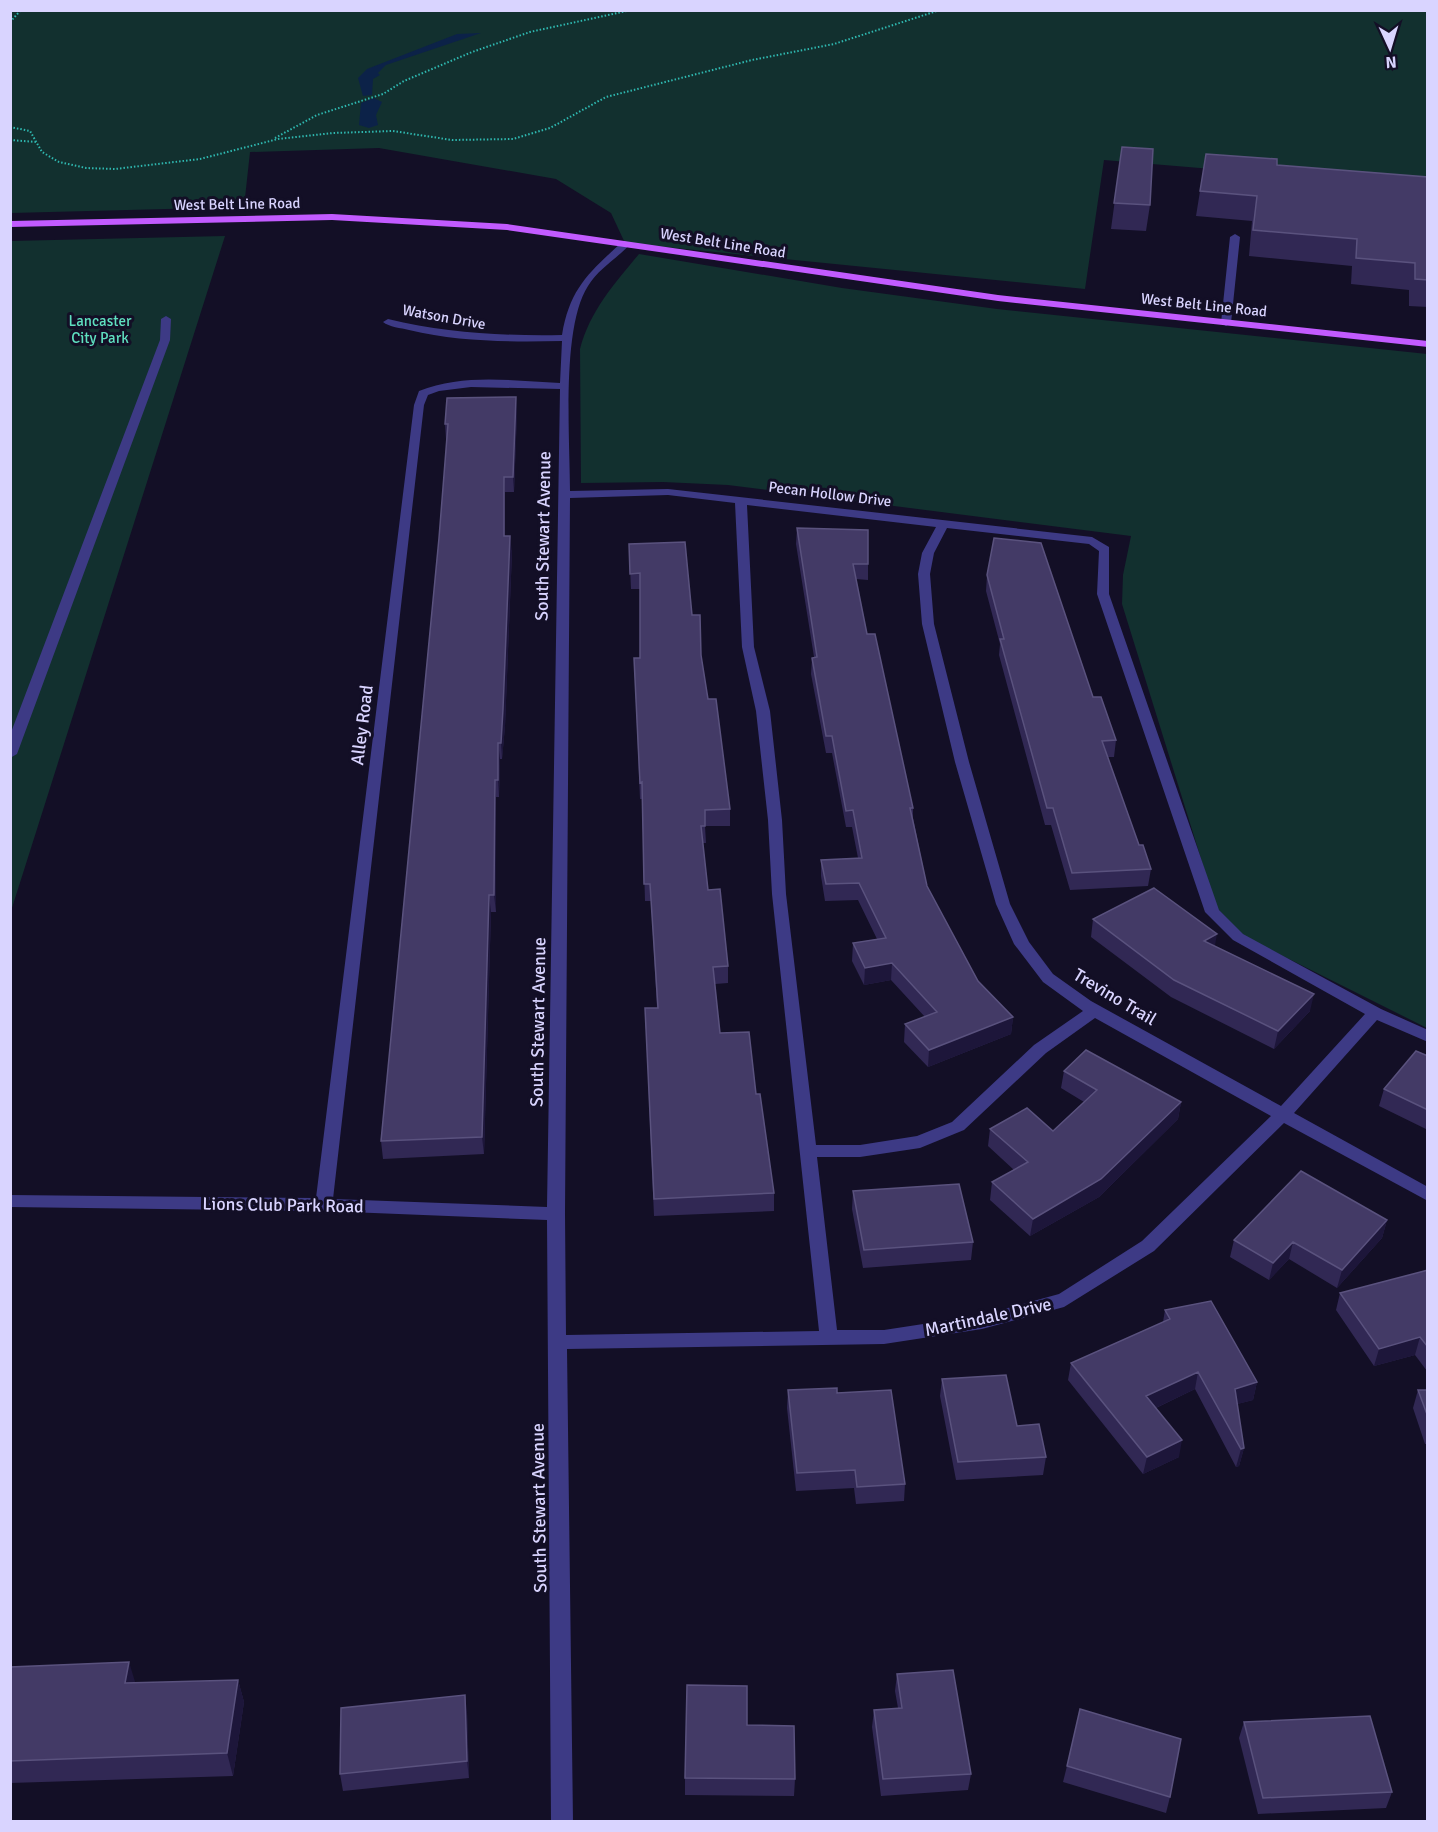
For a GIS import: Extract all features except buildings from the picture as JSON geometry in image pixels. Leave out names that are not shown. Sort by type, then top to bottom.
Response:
[{"type":"main road","name":"West Belt Line Road","points":[[10,224],[332,217],[507,227],[964,294],[1428,344]]},
{"type":"street","points":[[1226,323],[1235,237]]},
{"type":"street","name":"South Stewart Avenue","points":[[561,1821],[556,1214],[565,386],[567,338],[573,310],[583,285],[626,243]]},
{"type":"street","points":[[10,754],[165,340],[166,319]]},
{"type":"street","name":"Watson Drive","points":[[388,322],[486,340],[567,338]]},
{"type":"street","name":"Alley Road","points":[[324,1205],[419,405],[423,393],[434,387],[462,384],[565,386]]},
{"type":"street","name":"Pecan Hollow Drive","points":[[563,495],[668,492],[1092,541],[1105,550],[1103,594],[1212,912],[1238,937],[1376,1013]]},
{"type":"street","points":[[741,499],[748,647],[763,711],[775,820],[779,894],[810,1151],[829,1338]]},
{"type":"street","name":"Trevino Trail","points":[[944,523],[928,553],[924,574],[928,624],[962,762],[1002,904],[1022,944],[1048,978],[1095,1010],[1428,1194]]},
{"type":"street","points":[[810,1151],[860,1151],[920,1143],[958,1126],[1040,1049],[1095,1010]]},
{"type":"street","points":[[1376,1013],[1428,1037]]},
{"type":"street","name":"Martindale Drive","points":[[557,1342],[884,1337],[982,1322],[1064,1300],[1148,1246],[1284,1113],[1376,1013]]},
{"type":"street","name":"Lions Club Park Road","points":[[10,1202],[324,1205],[556,1214]]},
{"type":"path","points":[[10,22],[21,10]]},
{"type":"path","points":[[267,142],[317,115],[384,94],[404,81],[472,52],[530,32],[631,10]]},
{"type":"path","points":[[10,127],[30,131],[42,152],[59,162],[86,168],[115,169],[200,159],[267,142],[308,135],[374,130],[452,140],[501,140],[528,136],[576,116],[606,97],[752,60],[834,44],[940,10]]},
{"type":"path","points":[[10,140],[37,142]]},
{"type":"green space","points":[[10,11],[1427,11],[1427,187],[1104,160],[1085,289],[625,243],[611,213],[556,179],[379,148],[250,152],[244,207],[11,213]]},
{"type":"green space","name":"Lancaster City Park","points":[[225,236],[11,911],[11,241]]},
{"type":"green space","points":[[639,254],[842,288],[997,309],[1427,354],[1427,1028],[1245,937],[1216,907],[1122,604],[1123,575],[1131,536],[728,485],[663,482],[581,483],[580,349],[596,310]]},
{"type":"water","points":[[481,33],[386,65],[378,73],[380,75],[373,79],[372,95],[363,96],[358,78],[367,69],[457,34]]},
{"type":"water","points":[[374,98],[382,102],[376,115],[378,125],[369,128],[359,125],[361,103]]}]
